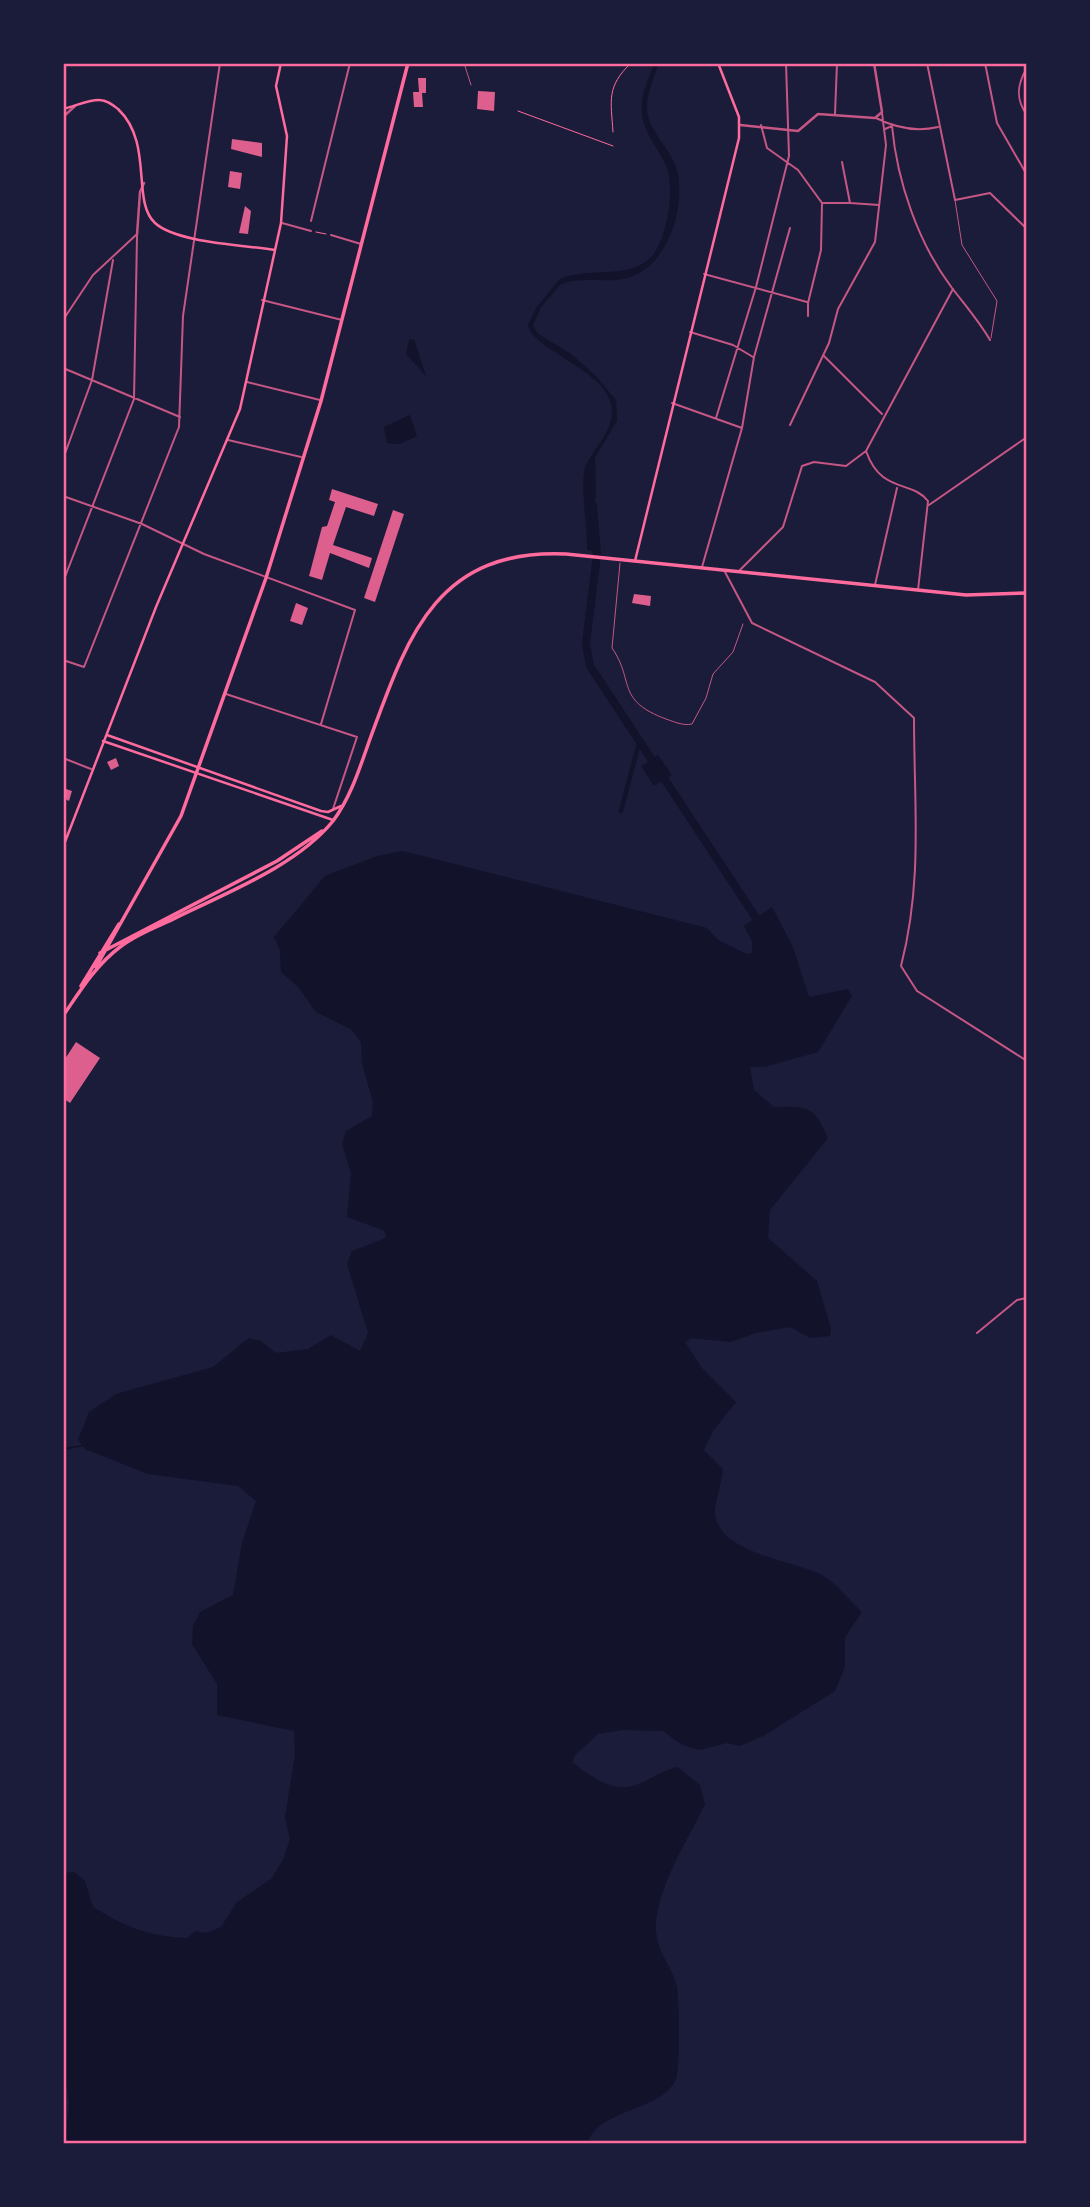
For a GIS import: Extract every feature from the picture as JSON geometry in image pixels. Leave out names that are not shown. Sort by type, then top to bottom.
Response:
[{"type":"main road","points":[[63,847],[183,543],[240,409],[262,300],[282,223],[287,136],[276,86],[281,63]]},
{"type":"main road","points":[[63,1016],[91,977],[174,829],[197,771],[266,578],[321,401],[408,63]]},
{"type":"main road","points":[[635,561],[740,125],[719,63]]},
{"type":"main road","points":[[63,109],[101,100],[120,111],[136,137],[146,209],[156,225],[195,238],[275,250]]},
{"type":"main road","points":[[91,977],[126,943],[293,857],[320,835],[344,804],[412,634],[449,590],[475,572],[515,557],[546,553],[966,595],[1027,593]]},
{"type":"main road","points":[[106,735],[333,820]]},
{"type":"main road","points":[[103,741],[321,811],[332,811],[344,804]]},
{"type":"main road","points":[[100,953],[291,853],[333,820]]},
{"type":"main road","points":[[69,1007],[136,898]]},
{"type":"street","points":[[63,660],[84,667],[142,524],[181,417],[183,316],[220,63]]},
{"type":"street","points":[[311,221],[350,63]]},
{"type":"street","points":[[716,418],[756,287],[787,162],[786,63]]},
{"type":"street","points":[[835,114],[836,63]]},
{"type":"street","points":[[790,425],[823,355],[838,309],[875,242],[886,145],[874,63]]},
{"type":"street","points":[[927,63],[954,200],[990,193],[1027,229]]},
{"type":"street","points":[[985,63],[997,123],[1027,175]]},
{"type":"street","points":[[1027,68],[1017,89],[1027,115]]},
{"type":"street","points":[[63,117],[75,106]]},
{"type":"street","points":[[875,118],[882,112]]},
{"type":"street","points":[[740,125],[761,125],[798,131],[818,114],[835,114],[875,118],[892,126],[920,130],[939,127]]},
{"type":"street","points":[[761,125],[767,148],[798,170],[822,203],[821,250],[808,303],[808,316]]},
{"type":"street","points":[[884,129],[892,126]]},
{"type":"street","points":[[892,126],[895,157],[914,217],[953,289],[990,340]]},
{"type":"street","points":[[842,162],[850,203]]},
{"type":"street","points":[[63,582],[134,398],[137,234],[139,192],[144,183]]},
{"type":"street","points":[[822,203],[880,205]]},
{"type":"street","points":[[282,223],[311,231]]},
{"type":"street","points":[[701,568],[742,428],[754,357],[790,228]]},
{"type":"street","points":[[63,320],[93,275],[113,260],[128,240],[137,234]]},
{"type":"street","points":[[331,235],[362,244]]},
{"type":"street","points":[[63,459],[92,380],[113,260]]},
{"type":"street","points":[[704,274],[773,291],[808,303]]},
{"type":"street","points":[[738,572],[783,527],[802,466],[814,462],[846,466],[866,451],[953,289]]},
{"type":"street","points":[[262,300],[342,320]]},
{"type":"street","points":[[690,332],[738,348],[754,357]]},
{"type":"street","points":[[823,355],[883,415]]},
{"type":"street","points":[[63,368],[181,417]]},
{"type":"street","points":[[246,382],[321,401]]},
{"type":"street","points":[[672,403],[742,428]]},
{"type":"street","points":[[928,505],[1027,438]]},
{"type":"street","points":[[227,440],[304,458]]},
{"type":"street","points":[[866,451],[876,470],[897,487],[924,496],[928,505],[918,591]]},
{"type":"street","points":[[874,586],[897,487]]},
{"type":"street","points":[[63,496],[142,524],[266,578],[355,610],[321,724]]},
{"type":"street","points":[[724,570],[752,623],[875,682],[914,719],[914,830],[918,860],[913,922],[901,966],[917,991],[1027,1060]]},
{"type":"street","points":[[225,693],[357,737],[332,811]]},
{"type":"street","points":[[63,758],[92,770]]},
{"type":"street","points":[[977,1333],[1017,1300],[1027,1298]]},
{"type":"lane","points":[[464,63],[471,85]]},
{"type":"lane","points":[[954,200],[962,245],[997,301],[990,340]]},
{"type":"lane","points":[[620,559],[612,648],[620,659],[623,682],[634,700],[648,712],[685,726],[692,724],[706,698],[713,674],[733,652],[743,624]]},
{"type":"path","points":[[613,132],[612,88],[617,77],[631,63]]},
{"type":"path","points":[[518,111],[613,146]]},
{"type":"path","points":[[311,231],[331,235]]},
{"type":"shaded area","points":[[654,63],[659,63],[647,110],[655,132],[676,167],[679,197],[673,229],[658,257],[635,275],[617,280],[579,280],[561,284],[541,307],[533,325],[537,333],[571,354],[595,375],[616,400],[617,421],[595,458],[596,491],[592,529],[600,552],[587,550],[583,482],[586,465],[606,433],[612,417],[609,398],[593,378],[541,342],[528,325],[536,308],[560,279],[628,269],[638,266],[655,253],[668,216],[670,189],[667,168],[643,121],[642,100]]},
{"type":"shaded area","points":[[414,339],[426,376],[406,354],[409,340]]},
{"type":"shaded area","points":[[410,415],[417,436],[400,444],[387,443],[384,427]]},
{"type":"shaded area","points":[[658,755],[672,775],[654,786],[641,766]]},
{"type":"shaded area","points":[[403,851],[707,928],[718,940],[747,954],[752,953],[752,941],[744,926],[772,907],[793,947],[809,997],[848,989],[852,996],[818,1052],[764,1067],[750,1067],[754,1090],[774,1107],[809,1110],[828,1138],[770,1210],[768,1238],[817,1281],[831,1329],[830,1336],[810,1338],[790,1327],[756,1333],[731,1342],[691,1338],[685,1342],[702,1368],[736,1402],[713,1431],[704,1450],[723,1469],[715,1512],[719,1526],[728,1537],[742,1546],[827,1578],[862,1612],[845,1637],[845,1667],[835,1691],[765,1735],[740,1746],[727,1743],[699,1750],[682,1745],[663,1731],[622,1730],[598,1734],[576,1754],[572,1762],[600,1781],[624,1787],[678,1767],[700,1785],[705,1804],[675,1862],[663,1892],[656,1923],[657,1940],[676,1983],[679,2031],[676,2079],[668,2090],[657,2098],[604,2123],[594,2132],[587,2144],[65,2144],[69,2103],[66,2083],[63,2080],[63,1873],[74,1872],[85,1881],[93,1907],[138,1930],[187,1938],[195,1931],[206,1933],[221,1927],[237,1902],[271,1879],[283,1860],[290,1839],[285,1817],[295,1755],[294,1731],[217,1715],[217,1684],[192,1644],[193,1626],[200,1612],[233,1595],[242,1543],[256,1501],[238,1486],[148,1474],[85,1449],[78,1440],[89,1412],[116,1394],[213,1367],[249,1338],[261,1341],[276,1353],[308,1349],[331,1335],[360,1351],[368,1333],[347,1264],[352,1251],[386,1238],[385,1231],[347,1217],[351,1173],[342,1144],[346,1131],[372,1116],[373,1102],[362,1063],[361,1042],[352,1030],[316,1012],[299,988],[281,972],[280,950],[274,937],[325,876],[377,856]]},
{"type":"building","points":[[418,78],[426,78],[426,93],[422,93],[423,107],[414,107],[413,92],[419,92]]},
{"type":"building","points":[[478,91],[495,92],[494,111],[477,109]]},
{"type":"building","points":[[232,139],[262,143],[262,157],[231,149]]},
{"type":"building","points":[[230,171],[242,173],[240,189],[228,187]]},
{"type":"building","points":[[245,206],[251,211],[248,234],[239,233]]},
{"type":"building","points":[[332,489],[378,504],[374,516],[346,507],[333,545],[372,558],[369,568],[330,553],[322,580],[309,576],[322,527],[327,526],[335,502],[329,500]]},
{"type":"building","points":[[393,510],[404,514],[375,602],[364,598]]},
{"type":"building","points":[[634,594],[651,596],[650,606],[632,603]]},
{"type":"building","points":[[296,603],[308,608],[302,625],[290,621]]},
{"type":"building","points":[[116,758],[119,766],[111,770],[107,762]]},
{"type":"building","points":[[63,788],[72,791],[69,801],[63,798]]},
{"type":"building","points":[[76,1042],[100,1058],[70,1103],[63,1098],[63,1062]]},
{"type":"waterway","points":[[593,506],[597,555],[586,643],[590,666],[762,927]]},
{"type":"waterway","points":[[621,811],[640,739]]},
{"type":"waterway","points":[[63,1449],[81,1446]]}]
